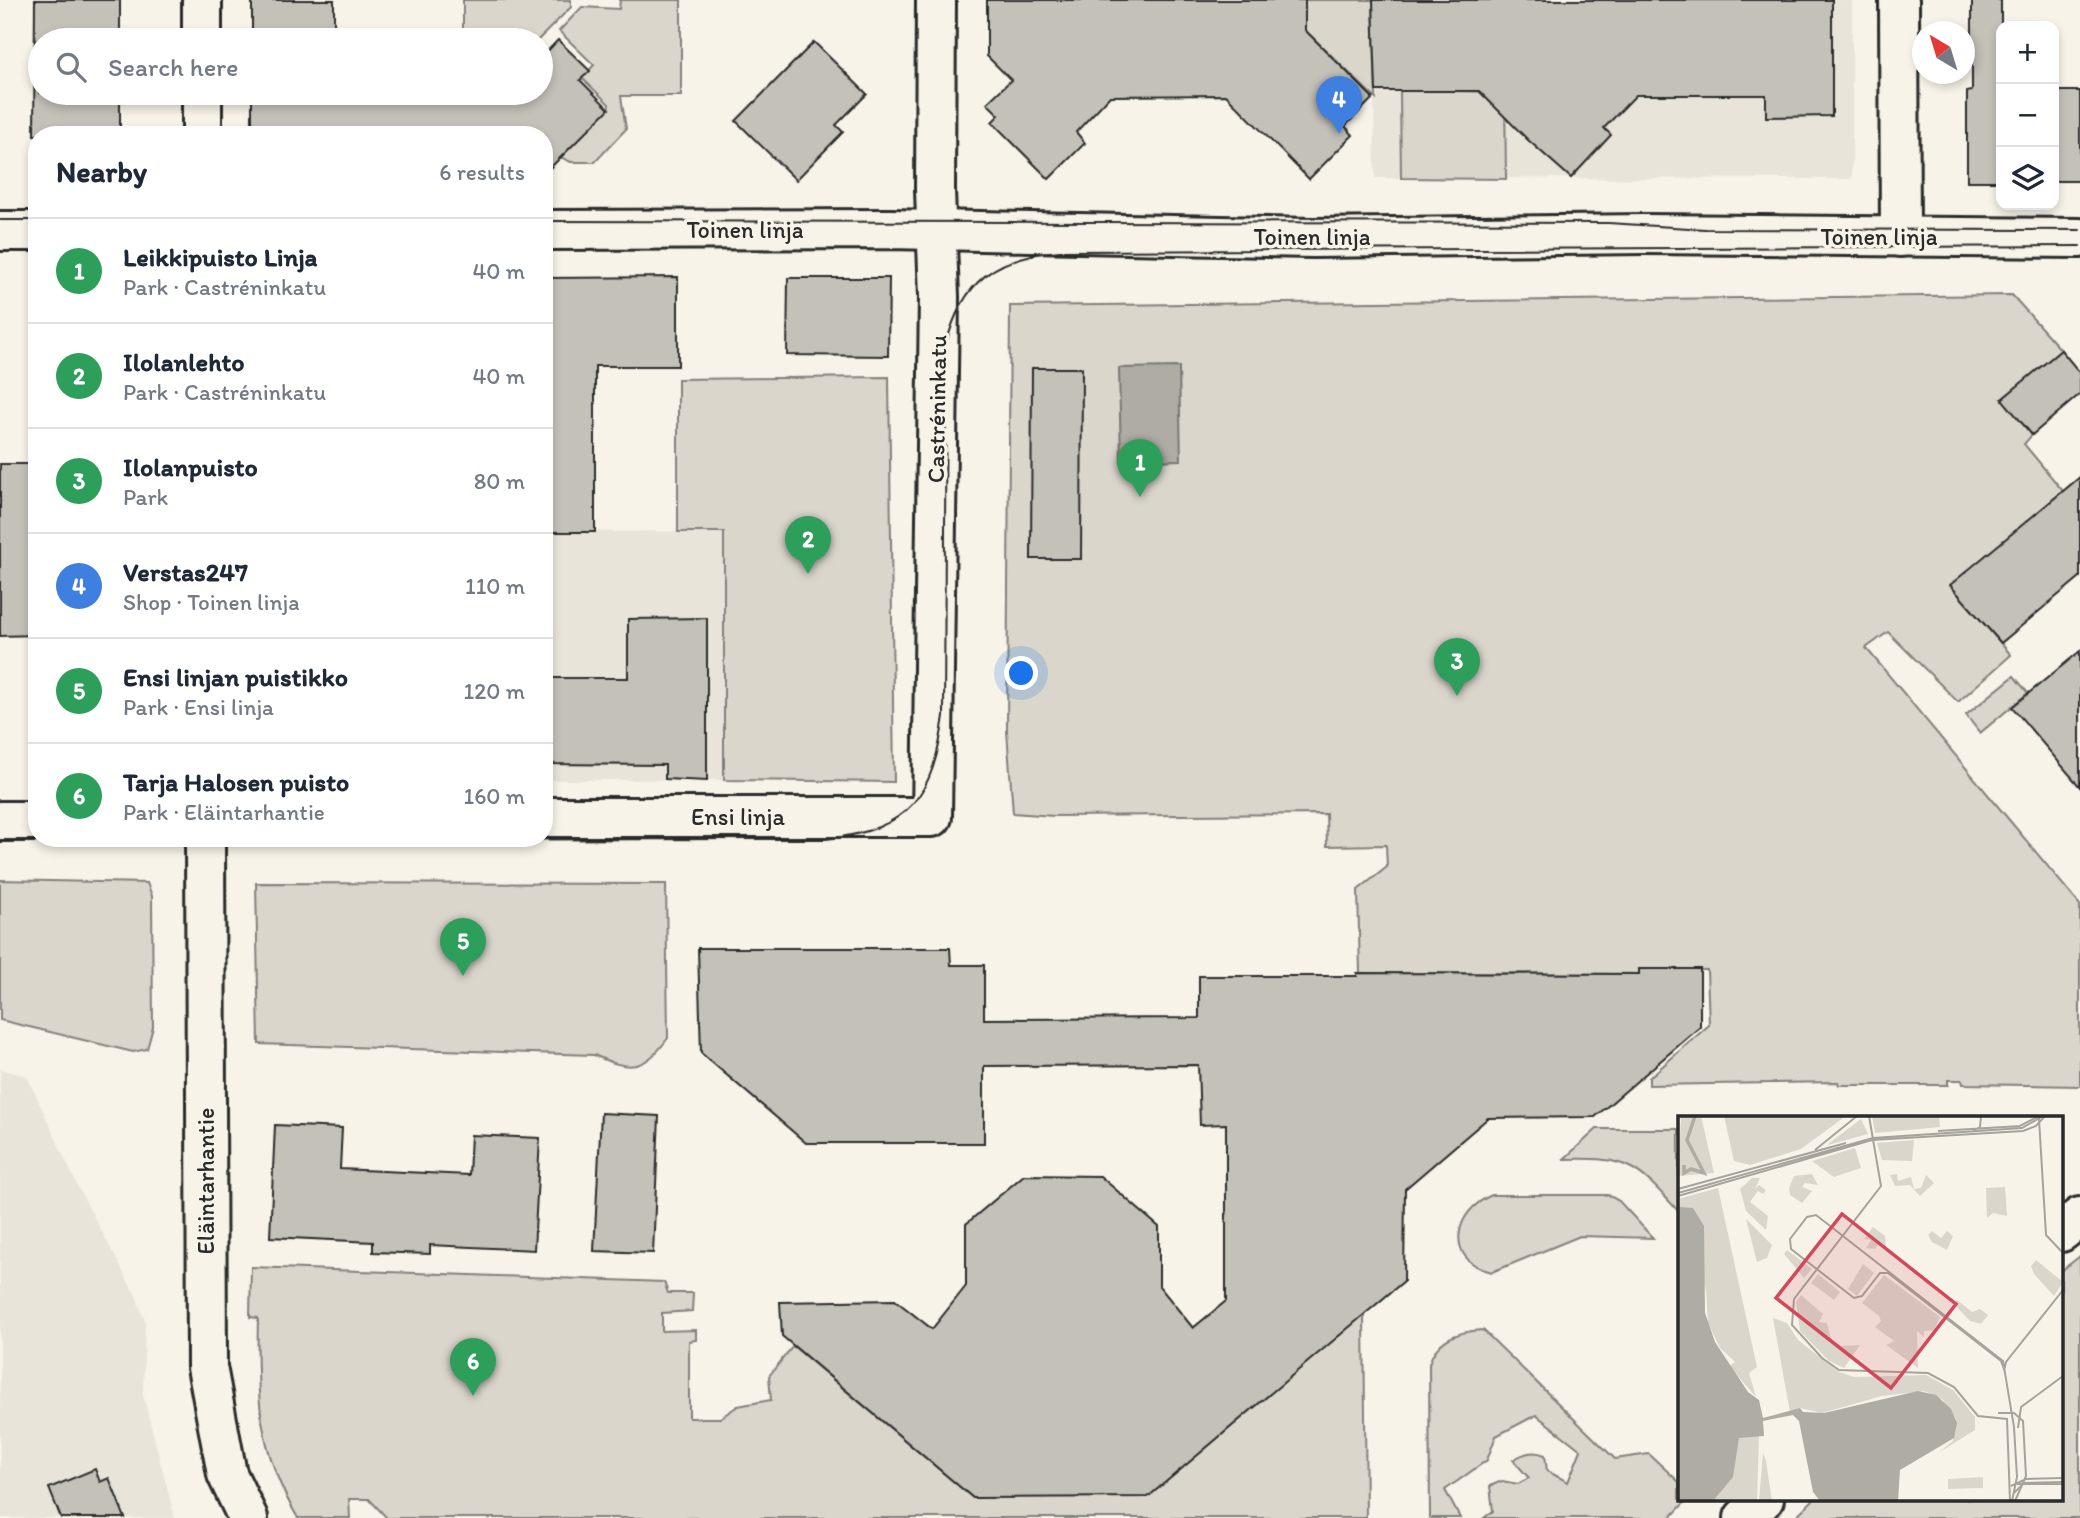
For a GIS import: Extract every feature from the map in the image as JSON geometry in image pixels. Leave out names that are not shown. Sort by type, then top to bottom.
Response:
[{"type":"street","points":[[202,0],[202,28]]},
{"type":"street","name":"Castréninkatu","points":[[932,817],[939,297],[936,232],[936,0]]},
{"type":"street","points":[[1899,0],[1900,237]]},
{"type":"street","points":[[202,105],[202,126]]},
{"type":"street","name":"Toinen linja","points":[[553,230],[1313,238],[1645,234],[2080,238]]},
{"type":"street","points":[[0,231],[28,231]]},
{"type":"street","name":"Ensi linja","points":[[553,817],[932,817]]},
{"type":"street","points":[[0,821],[28,821]]},
{"type":"street","name":"Eläintarhantie","points":[[205,847],[206,1367],[227,1474],[248,1518]]},
{"type":"street","points":[[2062,1231],[2080,1217]]},
{"type":"street","points":[[1744,1518],[1763,1500]]},
{"type":"shaded area","points":[[463,0],[571,0],[571,7],[550,28],[463,28]]},
{"type":"shaded area","points":[[620,0],[681,0],[681,96],[621,96],[626,129],[595,162],[571,162],[560,157],[608,109],[609,104],[582,78],[594,65],[559,31],[582,7],[619,9]]},
{"type":"shaded area","points":[[1305,0],[1373,0],[1376,99],[1305,30]]},
{"type":"shaded area","points":[[1373,0],[1852,0],[1852,179],[1375,178]]},
{"type":"shaded area","points":[[1400,90],[1505,92],[1506,179],[1401,178]]},
{"type":"shaded area","points":[[2012,295],[2061,350],[2003,399],[2032,435],[2024,444],[2063,491],[1951,585],[2011,655],[1958,702],[1888,632],[1866,648],[2080,905],[2080,1086],[1963,1084],[1962,1080],[1948,1080],[1948,1085],[1839,1085],[1838,1082],[1649,1085],[1649,1078],[1709,1025],[1707,970],[1640,969],[1639,974],[1360,973],[1358,890],[1387,867],[1386,845],[1327,846],[1326,814],[1054,816],[1013,813],[1007,731],[1010,306]]},
{"type":"shaded area","points":[[1179,367],[1181,460],[1121,462],[1119,368]]},
{"type":"shaded area","points":[[889,377],[894,782],[724,780],[724,532],[678,532],[678,379]]},
{"type":"shaded area","points":[[724,531],[724,780],[553,780],[553,532]]},
{"type":"shaded area","points":[[2014,676],[2028,693],[1980,733],[1966,715]]},
{"type":"shaded area","points":[[0,880],[147,883],[152,896],[153,1027],[147,1049],[133,1052],[0,1020]]},
{"type":"shaded area","points":[[256,883],[666,884],[668,1038],[643,1063],[626,1066],[594,1055],[259,1044]]},
{"type":"shaded area","points":[[0,1069],[27,1076],[79,1189],[136,1296],[145,1321],[143,1395],[175,1518],[0,1518]]},
{"type":"shaded area","points":[[1597,1129],[1678,1129],[1678,1211],[1652,1184],[1630,1167],[1603,1160],[1564,1159]]},
{"type":"shaded area","points":[[1492,1195],[1608,1195],[1619,1201],[1653,1238],[1580,1236],[1492,1272],[1466,1258],[1459,1235],[1469,1212]]},
{"type":"shaded area","points":[[2080,1256],[2080,1518],[1794,1518],[1813,1500],[2062,1500],[2062,1270]]},
{"type":"shaded area","points":[[251,1267],[664,1282],[668,1293],[693,1293],[692,1311],[662,1313],[662,1331],[696,1330],[696,1340],[689,1341],[689,1418],[720,1418],[738,1406],[771,1400],[769,1376],[793,1346],[973,1498],[1364,1313],[1366,1518],[387,1518],[369,1499],[349,1499],[350,1518],[298,1518],[275,1470],[262,1422],[258,1318],[250,1317]]},
{"type":"shaded area","points":[[1483,1330],[1615,1459],[1649,1454],[1678,1481],[1678,1500],[1687,1500],[1670,1518],[1484,1518],[1493,1511],[1490,1486],[1502,1481],[1518,1484],[1529,1478],[1513,1460],[1521,1456],[1529,1453],[1545,1455],[1547,1471],[1568,1482],[1581,1450],[1536,1415],[1496,1436],[1487,1460],[1445,1490],[1460,1518],[1430,1518],[1429,1364],[1437,1348],[1450,1338],[1465,1332]]},
{"type":"building","points":[[35,0],[120,0],[120,28],[35,28]]},
{"type":"building","points":[[252,0],[334,0],[334,28],[252,28]]},
{"type":"building","points":[[987,0],[1305,0],[1305,30],[1373,98],[1345,126],[1353,135],[1309,179],[1226,95],[1110,96],[1076,132],[1085,143],[1049,179],[992,122],[999,115],[987,103],[1011,80],[987,56]]},
{"type":"building","points":[[1373,0],[1832,0],[1832,116],[1766,117],[1766,95],[1636,95],[1604,128],[1611,135],[1571,178],[1479,91],[1376,91]]},
{"type":"building","points":[[1972,0],[2001,0],[2001,21],[1996,21],[1996,181],[1967,181],[1967,92],[1972,91],[1972,84],[1975,84],[1975,21],[1972,21]]},
{"type":"building","points":[[558,40],[590,71],[580,80],[609,109],[553,165],[553,126],[252,126],[252,105],[553,105],[553,45]]},
{"type":"building","points":[[814,42],[867,94],[836,125],[843,132],[796,180],[736,121]]},
{"type":"building","points":[[2059,91],[2080,91],[2080,181],[2059,181]]},
{"type":"building","points":[[34,105],[120,105],[120,126],[34,126]]},
{"type":"building","points":[[678,277],[678,366],[595,366],[595,532],[553,532],[553,278]]},
{"type":"building","points":[[788,278],[889,278],[888,356],[787,355]]},
{"type":"building","points":[[2061,350],[2080,373],[2080,394],[2032,435],[2002,399]]},
{"type":"building","points":[[1032,368],[1082,368],[1081,559],[1031,559]]},
{"type":"building","points":[[0,464],[28,464],[28,635],[0,636]]},
{"type":"building","points":[[2080,477],[2080,577],[2001,643],[1950,585]]},
{"type":"building","points":[[707,618],[707,781],[665,779],[665,765],[553,764],[553,678],[628,678],[628,619]]},
{"type":"building","points":[[2080,651],[2080,787],[2012,707]]},
{"type":"building","points":[[698,948],[950,948],[951,965],[984,965],[984,1019],[1199,1018],[1199,976],[1357,976],[1357,973],[1639,974],[1639,969],[1700,969],[1700,1027],[1595,1117],[1488,1118],[1405,1189],[1404,1281],[1148,1497],[973,1498],[782,1336],[780,1302],[895,1300],[932,1329],[966,1286],[966,1224],[1024,1175],[1100,1176],[1159,1227],[1159,1286],[1193,1328],[1226,1301],[1226,1124],[1200,1125],[1198,1065],[984,1066],[984,1143],[806,1143],[701,1053]]},
{"type":"building","points":[[601,1113],[659,1116],[653,1253],[594,1251]]},
{"type":"building","points":[[275,1125],[342,1128],[340,1169],[469,1175],[471,1135],[540,1138],[534,1250],[430,1245],[430,1254],[373,1252],[373,1242],[270,1237]]},
{"type":"building","points":[[95,1469],[100,1482],[109,1478],[125,1518],[61,1518],[49,1488]]},
{"type":"tram line","points":[[0,220],[28,220]]},
{"type":"tram line","points":[[553,221],[1608,223],[1705,229],[2080,230]]},
{"type":"tram line","points":[[553,839],[826,839],[878,827],[897,817],[912,804],[924,788],[933,768],[944,716],[946,345],[953,323],[972,288],[1000,266],[1017,259],[1060,251],[2080,246]]},
{"type":"tram line","points":[[0,840],[28,840]]},
{"type":"place","name":"Verstas247","points":[[1339,134]]},
{"type":"place","name":"Leikkipuisto Linja","points":[[1140,497]]},
{"type":"place","name":"Ilolanlehto","points":[[808,574]]},
{"type":"place","name":"Ilolanpuisto","points":[[1457,696]]},
{"type":"place","name":"Ensi linjan puistikko","points":[[463,976]]},
{"type":"place","name":"Tarja Halosen puisto","points":[[473,1396]]}]
